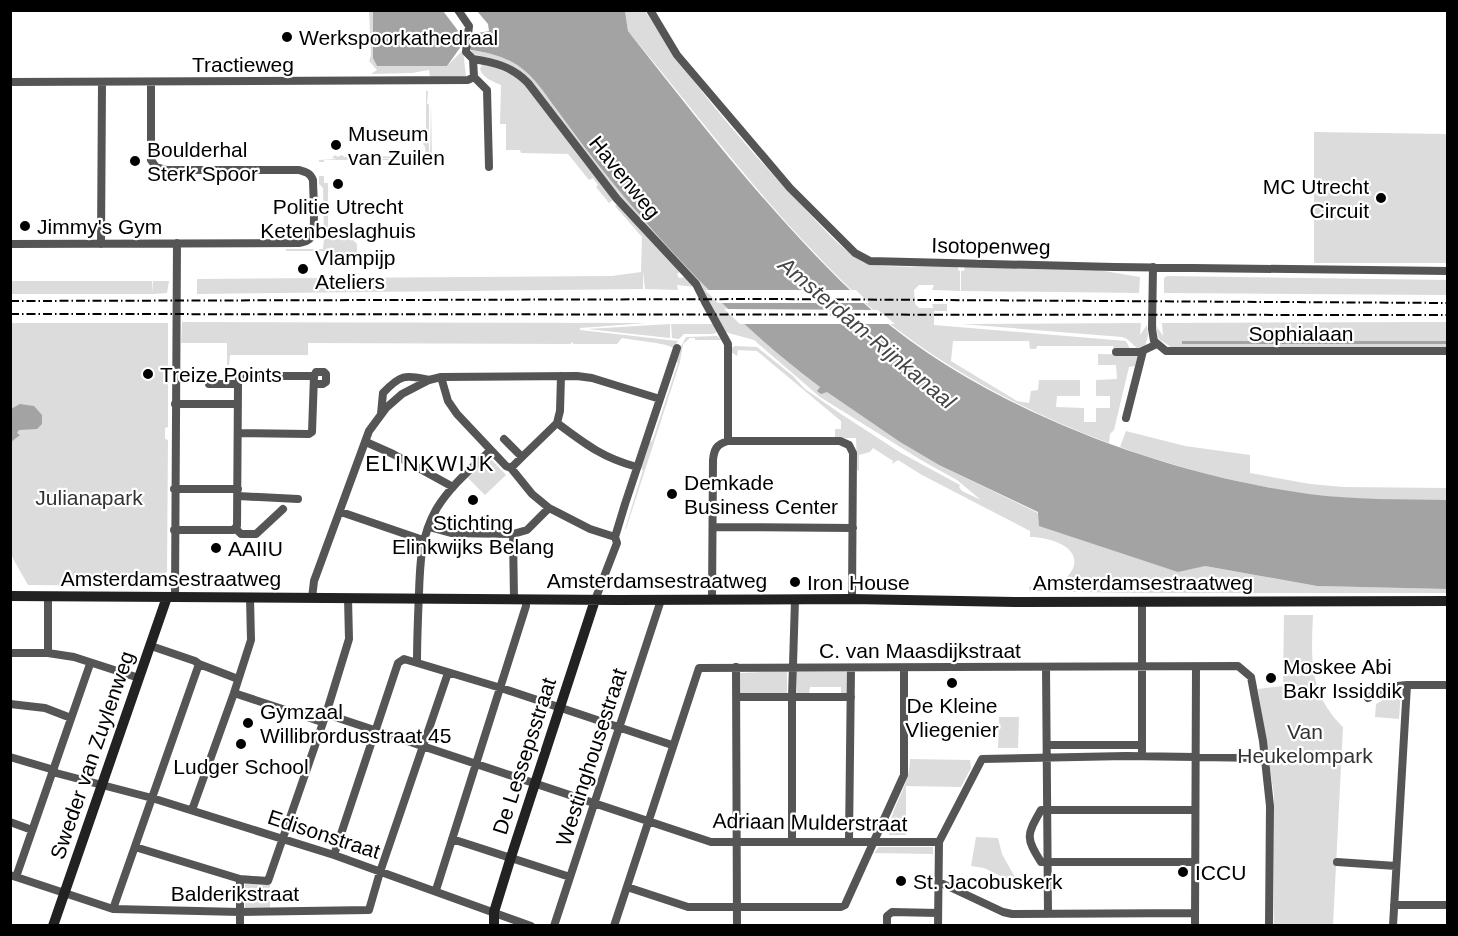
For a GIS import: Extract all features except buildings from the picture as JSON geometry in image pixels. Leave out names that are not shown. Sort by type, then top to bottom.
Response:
[{"type":"main road","name":"Amsterdamsestraatweg","points":[[10,596],[1448,602]]},
{"type":"main road","name":"Sweder van Zuylenweg","points":[[53,926],[139,678],[171,597]]},
{"type":"main road","name":"De Lessepsstraat","points":[[494,926],[494,912],[511,857],[596,600]]},
{"type":"street","points":[[458,10],[469,26],[466,46],[468,55],[473,59],[474,76],[487,90],[489,167]]},
{"type":"street","name":"Isotopenweg","points":[[650,10],[678,55],[790,188],[855,253],[870,261],[1448,271]]},
{"type":"street","name":"Havenweg","points":[[473,59],[494,62],[510,69],[528,82],[617,199],[696,284],[728,344],[728,441]]},
{"type":"street","name":"Tractieweg","points":[[10,82],[415,81],[468,80],[474,76]]},
{"type":"street","points":[[101,244],[102,82]]},
{"type":"street","points":[[10,244],[299,243],[309,240],[313,233],[313,180],[306,171],[167,170],[158,169],[153,164],[151,82]]},
{"type":"street","points":[[171,597],[174,530],[177,243]]},
{"type":"street","points":[[1116,352],[1143,351],[1157,344],[1153,338],[1151,324],[1153,267]]},
{"type":"street","name":"Sophialaan","points":[[1157,344],[1166,351],[1448,351]]},
{"type":"street","points":[[596,600],[617,543],[615,537],[677,348]]},
{"type":"street","points":[[1126,418],[1143,351]]},
{"type":"street","points":[[381,414],[383,393],[401,378],[409,375],[429,380]]},
{"type":"street","points":[[236,529],[239,379],[243,376],[314,380],[312,432],[238,434]]},
{"type":"street","points":[[312,598],[314,581],[369,431],[381,414],[402,394],[429,380],[441,377],[561,376],[592,378],[660,399]]},
{"type":"street","points":[[511,468],[556,423],[560,411],[561,376]]},
{"type":"street","points":[[441,377],[448,401],[457,414],[506,466],[511,468],[532,494],[549,508],[590,529],[615,537]]},
{"type":"street","points":[[210,384],[238,384]]},
{"type":"street","points":[[175,404],[238,404]]},
{"type":"street","points":[[556,423],[591,449],[612,460],[637,467]]},
{"type":"street","points":[[504,439],[522,457]]},
{"type":"street","points":[[712,599],[714,451],[720,443],[728,441],[840,441],[849,445],[854,453],[852,599]]},
{"type":"street","points":[[366,442],[453,487]]},
{"type":"street","points":[[417,662],[420,564],[423,540],[437,509],[453,487],[491,450]]},
{"type":"street","points":[[174,489],[298,499]]},
{"type":"street","points":[[429,526],[451,534],[513,534],[526,530],[549,508]]},
{"type":"street","points":[[174,530],[236,529],[242,534],[256,534],[283,509]]},
{"type":"street","points":[[340,512],[423,540]]},
{"type":"street","points":[[713,527],[853,528]]},
{"type":"street","points":[[513,534],[514,599]]},
{"type":"street","points":[[48,596],[48,654]]},
{"type":"street","points":[[192,810],[251,640],[250,598]]},
{"type":"street","points":[[135,847],[240,879],[268,880],[349,639],[348,598]]},
{"type":"street","points":[[436,890],[501,688],[526,606],[526,599]]},
{"type":"street","name":"Westinghousestraat","points":[[554,926],[661,600]]},
{"type":"street","points":[[792,841],[795,600]]},
{"type":"street","points":[[1142,602],[1142,756]]},
{"type":"street","points":[[151,646],[238,679]]},
{"type":"street","points":[[10,654],[48,654],[87,661],[90,664],[94,663],[139,678]]},
{"type":"street","points":[[334,855],[398,663],[404,659],[417,662],[672,745],[614,926]]},
{"type":"street","points":[[13,876],[54,770],[90,664]]},
{"type":"street","points":[[113,909],[199,664]]},
{"type":"street","name":"C. van Maasdijkstraat","points":[[672,745],[699,668],[1238,666],[1251,677],[1265,758],[1270,806],[1269,926]]},
{"type":"street","points":[[1046,667],[1048,913]]},
{"type":"street","points":[[1195,926],[1196,667]]},
{"type":"street","points":[[736,668],[737,926]]},
{"type":"street","points":[[849,842],[851,668]]},
{"type":"street","points":[[627,887],[688,907],[841,907],[845,904],[904,775],[904,668]]},
{"type":"street","points":[[380,872],[448,673]]},
{"type":"street","points":[[1393,926],[1407,685]]},
{"type":"street","points":[[1368,698],[1387,687],[1448,685]]},
{"type":"street","name":"Adriaan Mulderstraat","points":[[234,693],[375,730],[711,842],[939,842]]},
{"type":"street","points":[[737,696],[851,697]]},
{"type":"street","points":[[10,704],[45,708],[71,718]]},
{"type":"street","points":[[1047,745],[1142,745]]},
{"type":"street","points":[[938,926],[939,842],[982,759],[1142,756],[1265,758]]},
{"type":"street","name":"Edisonstraat","points":[[10,757],[54,770],[56,773],[152,798],[282,838],[436,890],[531,926]]},
{"type":"street","points":[[1195,810],[1041,810],[1030,830],[1029,843],[1041,862],[1195,862]]},
{"type":"street","points":[[10,822],[32,830]]},
{"type":"street","points":[[452,839],[570,877]]},
{"type":"street","points":[[1337,862],[1396,866]]},
{"type":"street","name":"Balderikstraat","points":[[13,876],[113,909],[240,912],[369,910],[380,872]]},
{"type":"street","points":[[240,879],[240,926]]},
{"type":"street","points":[[939,882],[1012,914],[1195,913]]},
{"type":"street","points":[[1394,905],[1448,905]]},
{"type":"street","points":[[887,926],[889,913],[938,913]]},
{"type":"green space","points":[[369,11],[373,11],[373,57],[377,66],[447,66],[463,50],[466,76],[430,78],[429,70],[412,73],[371,74],[377,70],[369,61],[371,55]]},
{"type":"green space","points":[[625,11],[645,11],[681,64],[741,139],[825,231],[848,252],[863,262],[881,266],[958,266],[960,291],[932,290],[934,285],[919,285],[914,290],[915,304],[919,308],[933,308],[932,304],[947,304],[947,311],[934,311],[934,325],[1126,341],[1130,349],[1114,349],[1113,346],[1037,346],[1036,349],[1030,349],[1029,341],[953,341],[951,361],[1017,401],[1029,403],[1031,391],[1038,390],[1039,380],[1080,380],[1080,396],[1057,396],[1056,407],[1084,408],[1084,422],[1096,422],[1096,408],[1110,408],[1110,396],[1096,396],[1096,380],[1117,379],[1116,365],[1098,365],[1098,354],[1138,355],[1135,366],[1129,367],[1109,443],[1020,405],[964,374],[910,339],[865,303],[788,224],[718,142],[628,31]]},
{"type":"green space","points":[[471,50],[507,59],[530,75],[598,165],[660,238],[736,317],[820,387],[818,390],[826,391],[900,442],[939,465],[1038,513],[1205,566],[1317,586],[1447,589],[1447,593],[1130,593],[1132,580],[1129,593],[1030,591],[1029,587],[1043,586],[1046,589],[1049,585],[1053,587],[1055,583],[1059,584],[1060,580],[1065,581],[1074,565],[1074,558],[1066,547],[1052,540],[1030,537],[1030,531],[922,475],[898,460],[892,464],[893,461],[873,448],[870,452],[859,455],[859,471],[857,470],[856,438],[835,438],[835,429],[841,429],[841,421],[757,351],[738,350],[737,356],[731,352],[731,348],[735,346],[757,347],[793,376],[805,389],[841,414],[901,453],[960,485],[962,491],[981,500],[957,480],[820,397],[754,340],[725,332],[700,283],[629,208],[541,96],[497,60],[473,54]]},
{"type":"green space","points":[[482,65],[495,67],[522,80],[613,200],[609,203],[596,187],[598,185],[593,178],[589,180],[568,154],[521,153],[520,150],[506,150],[506,124],[500,124],[501,85],[491,81],[483,74],[480,69]]},
{"type":"green space","points":[[426,91],[428,91],[427,104],[429,104],[429,157],[358,159],[430,159],[431,103],[432,160],[324,160],[324,162],[319,162],[319,160],[337,159],[332,158],[335,155],[358,157],[361,155],[367,158],[407,155],[409,157],[412,154],[424,157],[426,155],[423,144],[426,141]]},
{"type":"green space","name":"MC Utrecht Circuit","points":[[1314,132],[1447,134],[1447,263],[1314,263]]},
{"type":"green space","points":[[319,176],[324,176],[324,183],[328,183],[328,229],[356,228],[356,235],[337,233],[324,236],[323,188],[319,184]]},
{"type":"green space","points":[[617,204],[680,272],[677,274],[679,278],[685,277],[695,287],[677,285],[678,290],[645,289],[643,271],[643,289],[197,294],[197,279],[612,276],[641,272],[642,237],[615,206]]},
{"type":"green space","points":[[324,239],[352,239],[357,244],[357,260],[348,261],[347,255],[328,254],[323,251],[286,251],[286,249],[323,249]]},
{"type":"green space","points":[[965,266],[1098,270],[1140,277],[1139,293],[961,291],[961,271],[964,271]]},
{"type":"green space","points":[[1167,276],[1447,280],[1447,295],[1164,293],[1164,278]]},
{"type":"green space","points":[[11,281],[152,281],[153,293],[153,281],[169,281],[167,293],[11,294]]},
{"type":"green space","points":[[182,322],[647,323],[580,328],[580,330],[678,341],[674,348],[622,338],[617,344],[574,344],[571,342],[571,344],[308,343],[308,355],[230,355],[229,365],[227,365],[227,343],[181,343]]},
{"type":"green space","points":[[1447,322],[1447,348],[1171,347],[1159,339],[1155,324],[1163,336],[1162,323]]},
{"type":"green space","name":"Julianapark","points":[[11,323],[168,323],[168,427],[165,428],[165,439],[168,440],[167,572],[137,586],[28,585],[11,555]]},
{"type":"green space","points":[[1141,323],[1140,335],[1147,325],[1148,336],[1145,346],[1138,349],[1122,337],[962,324]]},
{"type":"green space","points":[[670,324],[670,338],[587,329]]},
{"type":"green space","points":[[671,324],[714,324],[717,330],[712,334],[684,334],[679,339],[672,338]]},
{"type":"green space","points":[[717,336],[722,340],[690,338],[683,344],[680,362],[625,529],[643,470],[640,467],[648,443],[652,442],[678,363],[675,361],[679,350],[686,337]]},
{"type":"green space","points":[[1126,431],[1185,446],[1250,455],[1250,473],[1310,484],[1344,487],[1447,488],[1447,500],[1334,497],[1241,482],[1210,475],[1120,447]]},
{"type":"green space","points":[[489,457],[506,475],[485,495],[468,478]]},
{"type":"green space","name":"Van Heukelompark","points":[[1284,615],[1313,615],[1314,676],[1324,702],[1343,727],[1333,925],[1274,925],[1274,795],[1258,689],[1283,686]]},
{"type":"green space","points":[[787,671],[787,694],[740,694],[740,673]]},
{"type":"green space","points":[[797,672],[848,672],[848,693],[841,693],[841,687],[810,687],[809,694],[797,694]]},
{"type":"green space","points":[[1401,693],[1399,719],[1375,717],[1376,704]]},
{"type":"green space","points":[[999,717],[1019,717],[1018,748],[998,748]]},
{"type":"green space","points":[[910,759],[970,760],[971,768],[961,787],[906,786],[906,835],[889,835],[892,815],[907,779]]},
{"type":"green space","points":[[976,837],[998,838],[1002,854],[1017,884],[984,868],[971,866]]},
{"type":"green space","points":[[879,847],[933,847],[933,854],[874,853]]},
{"type":"green space","points":[[245,880],[270,881],[270,908],[245,908]]},
{"type":"water","name":"Amsterdam-Rijnkanaal","points":[[373,11],[443,11],[459,32],[472,34],[489,31],[488,24],[477,11],[625,11],[628,31],[771,207],[833,274],[866,305],[911,341],[962,374],[1016,404],[1074,430],[1133,452],[1193,470],[1309,494],[1447,500],[1447,589],[1317,586],[1205,566],[1178,572],[1039,526],[1038,512],[939,465],[900,442],[827,392],[821,394],[817,391],[820,387],[736,317],[684,265],[605,173],[530,75],[519,66],[500,57],[471,50],[470,47],[462,45],[447,66],[377,66],[373,58]]},
{"type":"water","points":[[1182,341],[1447,341],[1448,344],[1182,344]]},
{"type":"water","points":[[20,404],[34,406],[42,415],[42,424],[37,429],[19,430],[17,433],[20,435],[11,442],[11,409]]},
{"type":"pier","points":[[705,290],[856,290],[869,303],[718,303]]},
{"type":"pier","points":[[724,309],[878,310],[895,324],[740,324]]},
{"type":"railway","points":[[10,301],[767,299],[1448,303]]},
{"type":"railway","points":[[10,314],[1448,315]]},
{"type":"place","name":"Werkspoorkathedraal","points":[[287,37]]},
{"type":"place","name":"Museum van Zuilen","points":[[336,145]]},
{"type":"place","name":"Boulderhal Sterk Spoor","points":[[135,161]]},
{"type":"place","name":"Politie Utrecht Ketenbeslaghuis","points":[[338,184]]},
{"type":"place","name":"MC Utrecht Circuit","points":[[1381,198]]},
{"type":"place","name":"Jimmy's Gym","points":[[25,226]]},
{"type":"place","name":"Vlampijp Ateliers","points":[[303,269]]},
{"type":"place","name":"Treize Points","points":[[148,374]]},
{"type":"place","name":"Demkade Business Center","points":[[672,494]]},
{"type":"place","name":"Stichting Elinkwijks Belang","points":[[473,500]]},
{"type":"place","name":"AAIIU","points":[[216,548]]},
{"type":"place","name":"Iron House","points":[[795,582]]},
{"type":"place","name":"Moskee Abi Bakr Issiddik","points":[[1271,678]]},
{"type":"place","name":"De Kleine Vliegenier","points":[[952,683]]},
{"type":"place","name":"Gymzaal Willibrordusstraat 45","points":[[248,723]]},
{"type":"place","name":"Ludger School","points":[[241,744]]},
{"type":"place","name":"ICCU","points":[[1183,872]]},
{"type":"place","name":"St. Jacobuskerk","points":[[901,881]]},
{"type":"district","name":"ELINKWIJK","points":[[430,463]]}]
